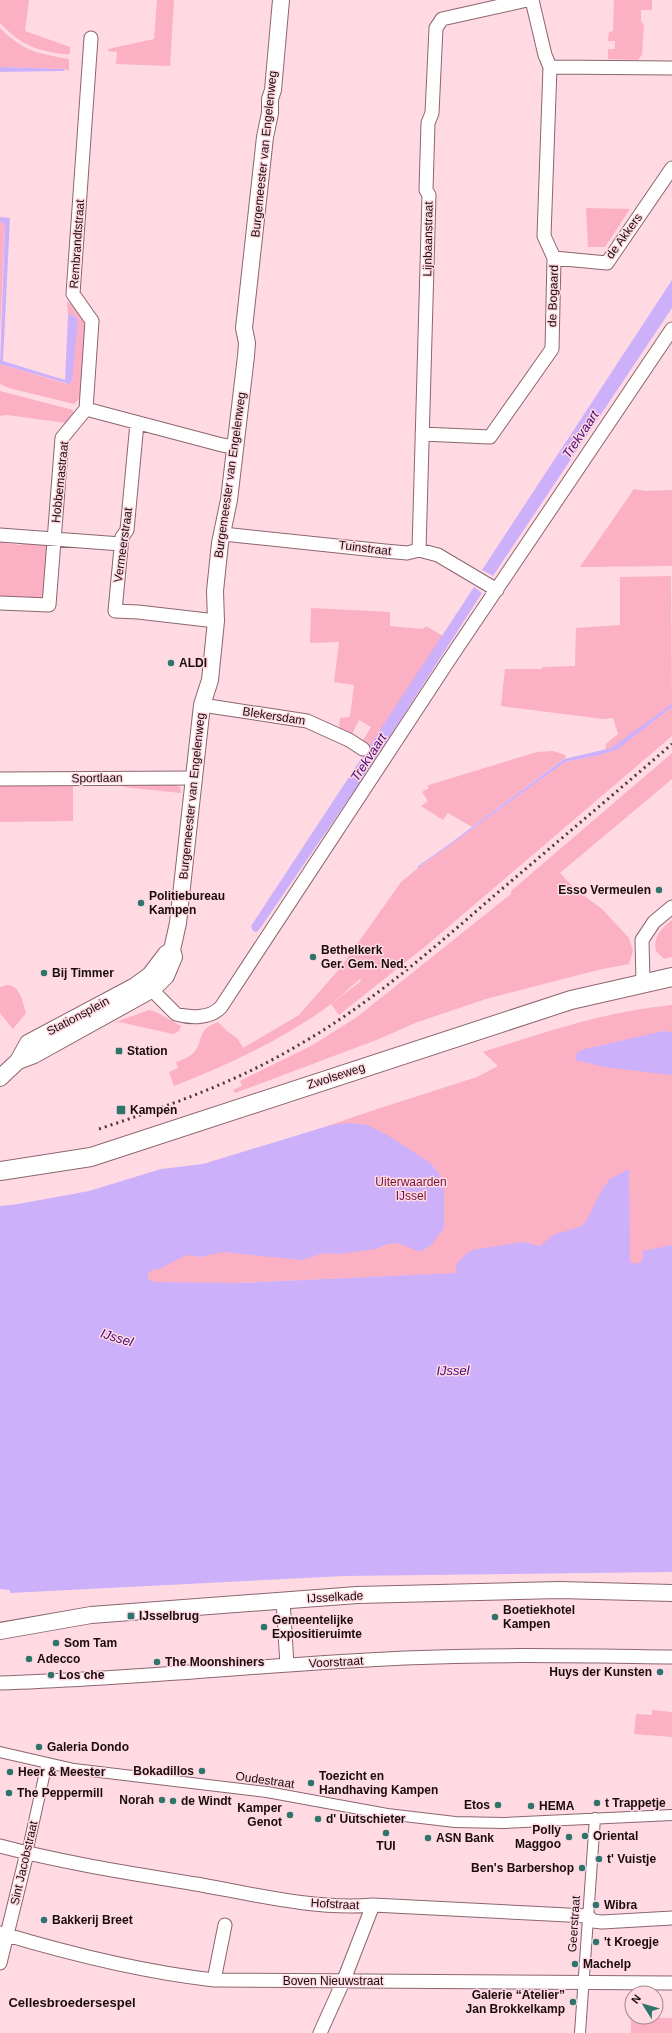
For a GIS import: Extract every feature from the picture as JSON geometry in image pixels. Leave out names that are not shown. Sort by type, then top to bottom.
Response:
[{"type":"main road","name":"Zwolseweg","points":[[0,1171],[91,1157],[571,1000],[643,982],[672,977]]},
{"type":"street","name":"Burgemeester van Engelenweg","points":[[149,984],[153,972],[166,954],[172,950],[178,923],[202,705],[210,683],[210,620],[229,504],[248,343],[244,328],[245,315],[265,138],[270,113],[270,99],[273,90],[281,0]]},
{"type":"street","name":"Lijnbaanstraat","points":[[419,550],[427,295],[429,195],[426,190],[428,123],[432,113],[436,28],[442,19],[526,0]]},
{"type":"street","name":"de Bogaard","points":[[422,434],[490,437],[552,349],[554,258],[544,236],[550,67],[545,54],[532,0]]},
{"type":"street","name":"Rembrandtstraat","points":[[86,409],[92,321],[73,294],[91,38]]},
{"type":"street","points":[[550,67],[672,68]]},
{"type":"street","name":"de Akkers","points":[[554,258],[607,263],[672,168]]},
{"type":"street","points":[[149,984],[171,1010],[183,1016],[205,1016],[213,1014],[221,1007],[672,329]]},
{"type":"street","points":[[86,409],[137,424],[236,447]]},
{"type":"street","name":"Hobbemastraat","points":[[0,603],[49,605],[62,438],[86,409]]},
{"type":"street","name":"Vermeerstraat","points":[[137,424],[127,530],[122,537],[115,611],[210,620]]},
{"type":"street","name":"Tuinstraat","points":[[223,534],[408,553],[419,550],[438,555],[497,590]]},
{"type":"street","name":"Hobbemastraat","points":[[0,535],[121,544]]},
{"type":"street","name":"Blekersdam","points":[[202,705],[308,721],[349,740],[363,749]]},
{"type":"street","name":"Sportlaan","points":[[0,779],[194,778]]},
{"type":"street","points":[[643,982],[642,940],[654,922],[672,907]]},
{"type":"street","name":"Stationsplein","points":[[0,1078],[18,1061],[28,1043],[135,986],[149,984]]},
{"type":"street","name":"IJsselkade","points":[[0,1631],[91,1615],[357,1595],[559,1590],[672,1593]]},
{"type":"street","points":[[283,1600],[287,1665]]},
{"type":"street","name":"Voorstraat","points":[[0,1683],[225,1671],[287,1665],[469,1656],[558,1655],[672,1657]]},
{"type":"street","name":"Oudestraat","points":[[0,1752],[74,1769],[267,1792],[387,1814],[455,1822],[504,1823],[672,1815]]},
{"type":"street","name":"Sint Jacobstraat","points":[[0,1963],[4,1934],[27,1853],[47,1763]]},
{"type":"street","name":"Geerstraat","points":[[580,2033],[595,1818]]},
{"type":"street","name":"Hofstraat","points":[[0,1846],[27,1853],[254,1896],[350,1907],[373,1905],[588,1916],[592,1921],[602,1922],[672,1918]]},
{"type":"street","points":[[320,2033],[343,1982],[373,1905]]},
{"type":"street","points":[[214,1980],[225,1925]]},
{"type":"street","name":"Boven Nieuwstraat","points":[[4,1934],[90,1957],[169,1975],[214,1980],[343,1982],[584,1981],[672,1983]]},
{"type":"green space","points":[[0,0],[29,0],[25,31],[70,47],[70,54],[60,54],[42,50],[22,42],[0,23]]},
{"type":"green space","points":[[157,0],[174,0],[170,66],[116,64],[117,52],[108,51],[108,49],[154,39]]},
{"type":"green space","points":[[614,0],[652,0],[652,10],[641,10],[641,21],[644,25],[642,55],[638,60],[608,59],[608,49],[615,49],[615,41],[608,41],[609,32],[613,31]]},
{"type":"green space","points":[[0,28],[24,47],[39,53],[69,59],[69,71],[64,69],[0,67]]},
{"type":"green space","points":[[586,208],[630,209],[605,247],[588,247]]},
{"type":"green space","points":[[0,221],[5,225],[0,334]]},
{"type":"green space","points":[[67,302],[77,307],[88,321],[81,397],[74,404],[9,388],[0,384],[0,364],[67,384],[78,319],[71,314],[68,315]]},
{"type":"green space","points":[[0,391],[73,410],[73,415],[66,423],[7,415],[0,416]]},
{"type":"green space","points":[[634,489],[645,491],[672,490],[672,566],[580,567]]},
{"type":"green space","points":[[0,539],[4,543],[21,545],[25,541],[48,543],[44,599],[0,597]]},
{"type":"green space","points":[[671,576],[672,704],[640,730],[623,742],[605,751],[606,744],[618,734],[613,718],[603,719],[501,706],[505,669],[542,669],[542,667],[575,666],[576,628],[620,625],[620,577]]},
{"type":"green space","points":[[311,608],[390,612],[390,626],[423,629],[426,626],[443,636],[369,749],[361,744],[371,727],[359,720],[351,736],[339,728],[340,718],[350,717],[354,685],[334,682],[339,642],[310,643]]},
{"type":"green space","points":[[672,707],[672,736],[427,945],[339,1015],[331,1004],[305,1022],[269,1043],[231,1062],[174,1086],[169,1072],[178,1068],[176,1062],[187,1058],[194,1053],[198,1047],[201,1036],[209,1026],[218,1022],[238,1039],[243,1048],[299,1015],[341,967],[401,882],[418,868],[565,762],[600,755],[617,749]],"holes":[[[360,979],[361,981],[331,1004],[337,999]]]},
{"type":"green space","points":[[553,751],[565,755],[566,757],[472,827],[448,813],[443,820],[421,806],[428,801],[422,792],[429,788],[427,786],[429,785],[537,752]]},
{"type":"green space","points":[[672,753],[672,779],[560,873],[576,890],[602,909],[629,938],[633,951],[629,964],[598,970],[486,999],[415,1023],[379,1039],[235,1093],[233,1090],[242,1086],[240,1081],[311,1046],[357,1017],[511,894],[511,891]]},
{"type":"green space","points":[[174,784],[180,787],[181,793],[123,787],[124,785]]},
{"type":"green space","points":[[73,785],[73,821],[0,822],[0,786]]},
{"type":"green space","points":[[672,920],[672,957],[664,959],[656,951],[656,941],[661,930]]},
{"type":"green space","points":[[7,985],[12,986],[18,991],[26,1013],[13,1029],[0,1013],[0,987]]},
{"type":"green space","name":"Uiterwaarden IJssel","points":[[672,1005],[672,1264],[237,1283],[0,1282],[83,1193],[198,1167],[284,1141],[477,1077],[498,1066],[483,1052],[506,1044],[600,1017]]},
{"type":"green space","points":[[149,1010],[156,1012],[181,1026],[179,1031],[173,1034],[119,1022],[113,1023]]},
{"type":"green space","points":[[652,1710],[672,1712],[672,1737],[634,1734],[636,1714],[652,1715]]},
{"type":"green space","points":[[664,2018],[672,2018],[672,2033],[631,2033],[631,2025],[664,2025]]},
{"type":"water","points":[[0,67],[64,69],[65,71],[0,72]]},
{"type":"water","points":[[0,217],[10,218],[3,361],[65,380],[68,315],[71,314],[78,319],[72,381],[69,384],[0,364],[5,225],[0,221]]},
{"type":"water","name":"Trekvaart","points":[[672,280],[672,308],[493,576],[482,570]]},
{"type":"water","name":"Trekvaart","points":[[474,587],[482,593],[367,772],[261,927],[257,932],[253,931],[251,926]]},
{"type":"water","points":[[672,704],[672,707],[618,749],[600,755],[565,762],[418,868],[417,867],[564,759],[611,748]]},
{"type":"water","points":[[663,1031],[672,1032],[672,1075],[604,1067],[575,1060],[577,1053],[581,1050]]},
{"type":"water","name":"IJssel","points":[[351,1123],[367,1125],[387,1135],[429,1162],[439,1173],[444,1190],[444,1228],[431,1245],[421,1252],[397,1243],[388,1244],[376,1249],[338,1254],[324,1253],[302,1260],[223,1252],[200,1257],[188,1255],[160,1269],[155,1269],[148,1273],[148,1279],[155,1282],[237,1283],[457,1273],[456,1265],[472,1250],[523,1242],[540,1246],[553,1235],[582,1226],[588,1218],[601,1191],[610,1179],[629,1169],[630,1262],[637,1264],[642,1261],[643,1251],[672,1245],[672,1572],[345,1576],[10,1593],[10,1590],[0,1589],[0,1206],[89,1191],[161,1169],[203,1164],[331,1125]]},
{"type":"railway","points":[[99,1129],[178,1102],[253,1070],[302,1043],[354,1010],[427,954],[672,744]]},
{"type":"place","name":"ALDI","points":[[171,663]]},
{"type":"place","name":"Esso Vermeulen","points":[[659,890]]},
{"type":"place","name":"Politiebureau Kampen","points":[[141,903]]},
{"type":"place","name":"Bethelkerk Ger. Gem. Ned.","points":[[313,957]]},
{"type":"place","name":"Bij Timmer","points":[[44,973]]},
{"type":"place","name":"Station","points":[[119,1051]]},
{"type":"place","name":"Kampen","points":[[121,1110]]},
{"type":"place","name":"IJsselbrug","points":[[131,1616]]},
{"type":"place","name":"Boetiekhotel Kampen","points":[[495,1617]]},
{"type":"place","name":"Gemeentelijke Expositieruimte","points":[[264,1627]]},
{"type":"place","name":"Som Tam","points":[[56,1643]]},
{"type":"place","name":"Adecco","points":[[29,1659]]},
{"type":"place","name":"The Moonshiners","points":[[157,1662]]},
{"type":"place","name":"Huys der Kunsten","points":[[660,1672]]},
{"type":"place","name":"Los che","points":[[51,1675]]},
{"type":"place","name":"Galeria Dondo","points":[[39,1747]]},
{"type":"place","name":"Bokadillos","points":[[202,1771]]},
{"type":"place","name":"Heer & Meester","points":[[10,1772]]},
{"type":"place","name":"Toezicht en Handhaving Kampen","points":[[311,1783]]},
{"type":"place","name":"The Peppermill","points":[[9,1793]]},
{"type":"place","name":"Norah","points":[[162,1800]]},
{"type":"place","name":"de Windt","points":[[173,1801]]},
{"type":"place","name":"t Trappetje","points":[[597,1803]]},
{"type":"place","name":"Etos","points":[[498,1805]]},
{"type":"place","name":"HEMA","points":[[531,1806]]},
{"type":"place","name":"Kamper Genot","points":[[290,1815]]},
{"type":"place","name":"d' Uutschieter","points":[[318,1819]]},
{"type":"place","name":"TUI","points":[[386,1833]]},
{"type":"place","name":"Oriental","points":[[585,1836]]},
{"type":"place","name":"Polly Maggoo","points":[[569,1837]]},
{"type":"place","name":"ASN Bank","points":[[428,1838]]},
{"type":"place","name":"t' Vuistje","points":[[599,1859]]},
{"type":"place","name":"Ben's Barbershop","points":[[582,1868]]},
{"type":"place","name":"Wibra","points":[[596,1905]]},
{"type":"place","name":"Bakkerij Breet","points":[[44,1920]]},
{"type":"place","name":"'t Kroegje","points":[[596,1942]]},
{"type":"place","name":"Machelp","points":[[575,1964]]},
{"type":"place","name":"Galerie “Atelier” Jan Brokkelkamp","points":[[573,2002]]},
{"type":"district","name":"Cellesbroedersespel","points":[[72,2002]]}]
